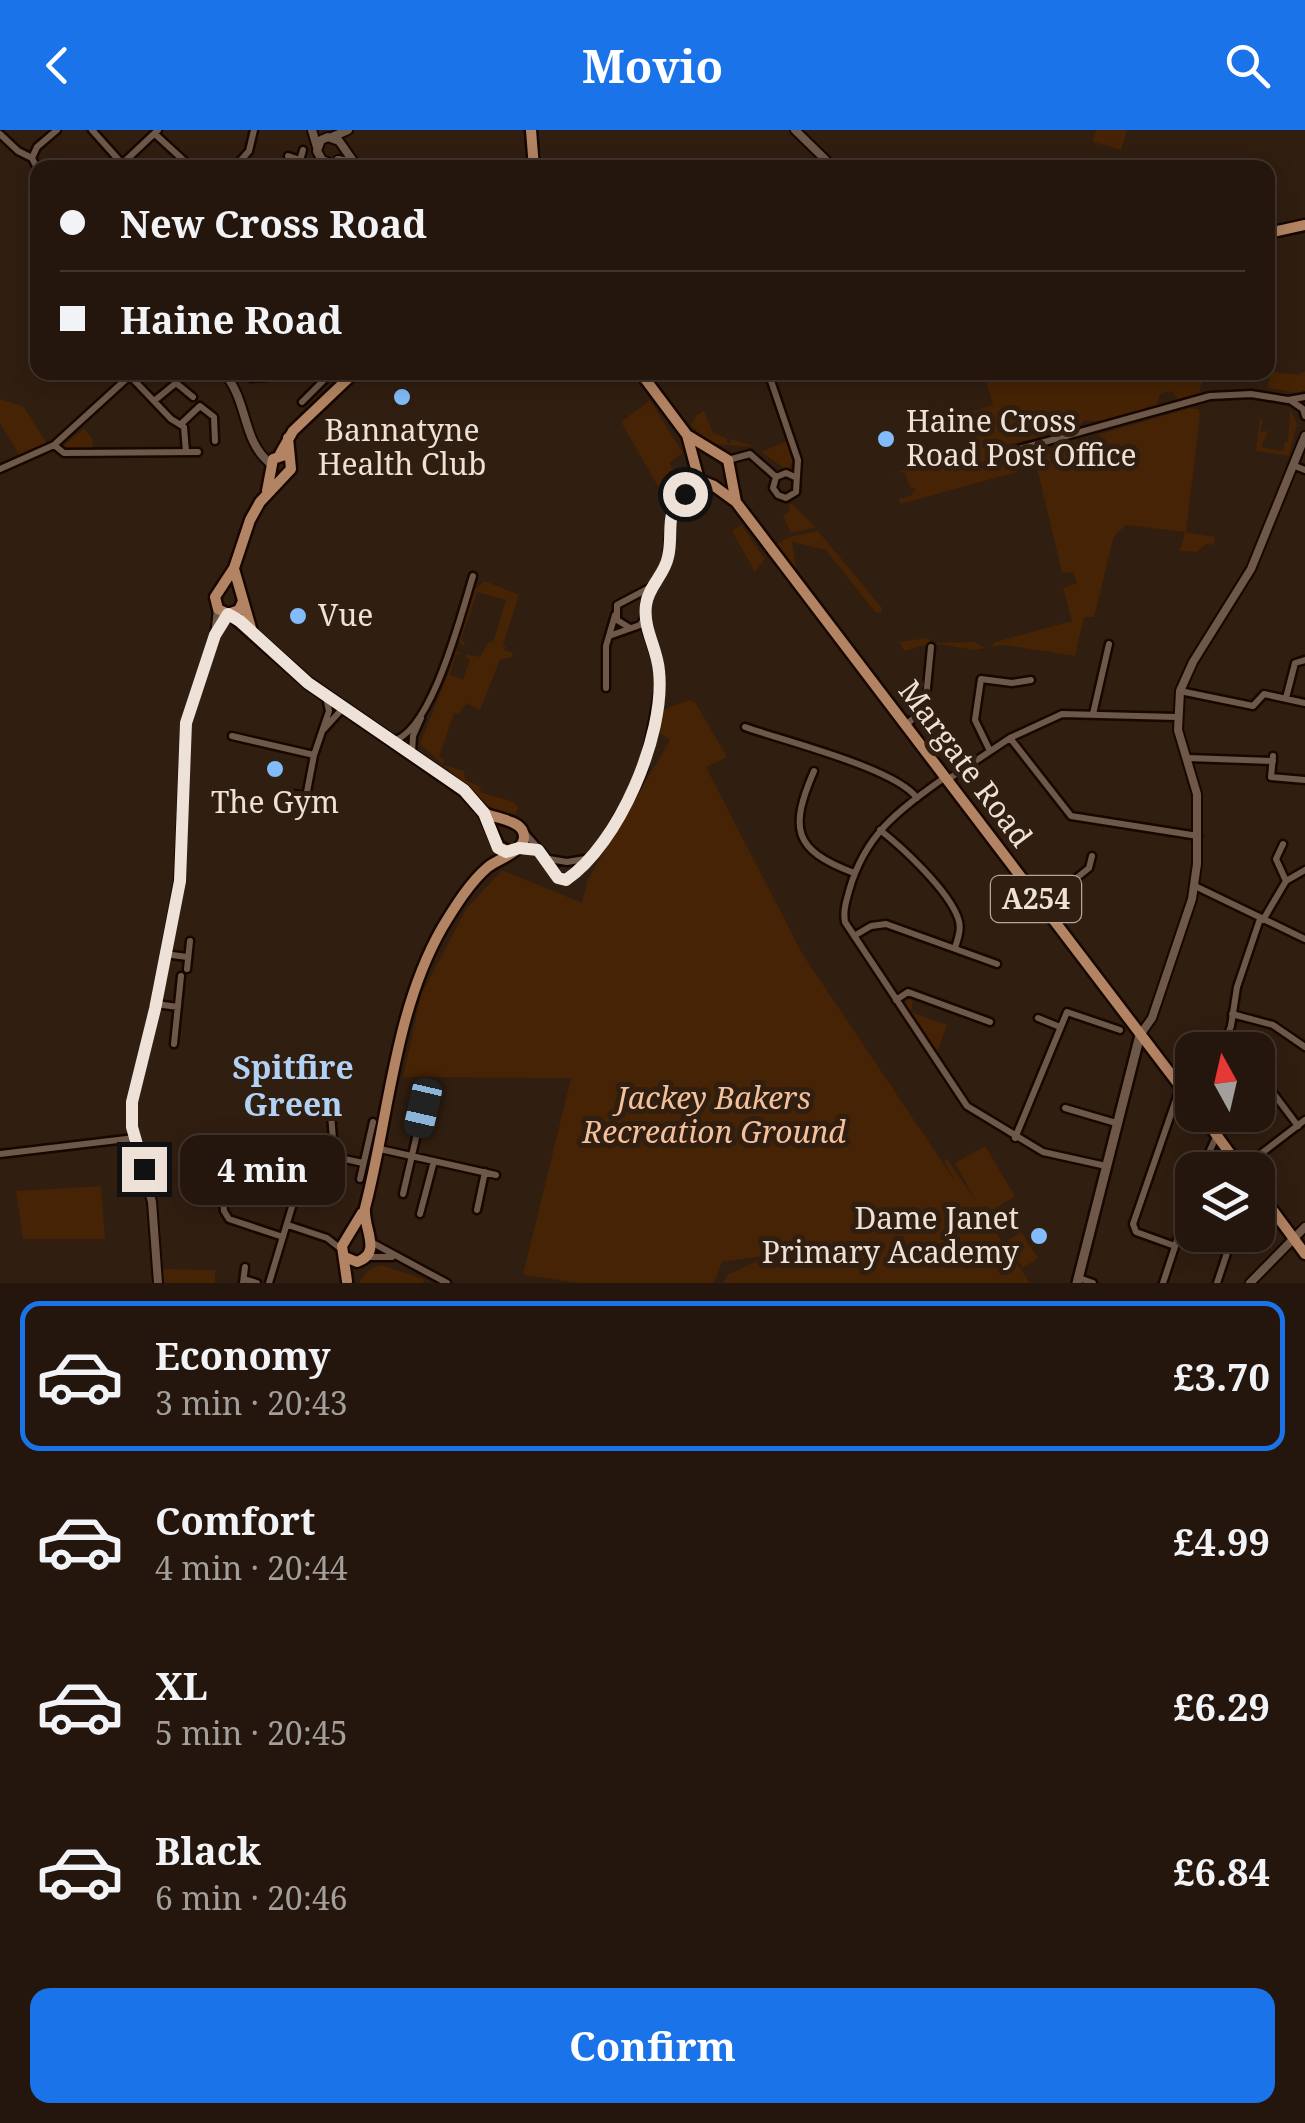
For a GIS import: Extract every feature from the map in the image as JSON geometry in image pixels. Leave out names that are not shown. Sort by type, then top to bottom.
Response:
[{"type":"main road","points":[[532,130],[534,160]]},
{"type":"main road","points":[[1275,232],[1305,224]]},
{"type":"main road","points":[[347,380],[288,438],[266,495],[250,520],[234,568],[215,597],[225,612],[326,696],[464,790],[484,813],[502,850],[515,850]]},
{"type":"main road","name":"Margate Road","points":[[646,380],[687,436],[728,460],[736,502],[1175,1079]]},
{"type":"main road","name":"Margate Road","points":[[687,436],[699,480],[736,502]]},
{"type":"main road","points":[[695,465],[710,451]]},
{"type":"main road","points":[[710,486],[728,474]]},
{"type":"main road","points":[[234,568],[254,633]]},
{"type":"main road","points":[[222,588],[238,589]]},
{"type":"main road","points":[[225,612],[239,610],[243,601]]},
{"type":"main road","points":[[347,1282],[367,1258],[370,1240],[364,1222],[365,1208],[415,987],[442,927],[487,868],[524,840],[523,832],[512,823],[484,813]]},
{"type":"main road","points":[[487,868],[499,827],[512,823]]},
{"type":"main road","points":[[1078,1280],[1140,1034]]},
{"type":"main road","points":[[1215,1132],[1230,1152]]},
{"type":"main road","points":[[347,1282],[343,1253],[348,1235],[365,1208]]},
{"type":"main road","points":[[1275,1213],[1305,1254]]},
{"type":"main road","points":[[348,1235],[360,1232],[370,1240]]},
{"type":"main road","points":[[343,1253],[352,1262],[367,1258]]},
{"type":"street","points":[[0,134],[18,152],[32,158],[37,147],[57,130]]},
{"type":"street","points":[[92,130],[119,160]]},
{"type":"street","points":[[242,160],[252,144],[254,130]]},
{"type":"street","points":[[323,160],[319,158],[315,130],[342,145],[352,160]]},
{"type":"street","points":[[317,147],[330,136],[349,130]]},
{"type":"street","points":[[333,160],[349,130]]},
{"type":"street","points":[[795,130],[826,160]]},
{"type":"street","points":[[129,160],[157,132],[184,160]]},
{"type":"street","points":[[300,160],[303,150]]},
{"type":"street","points":[[288,156],[294,160]]},
{"type":"street","points":[[0,469],[54,445],[125,380]]},
{"type":"street","points":[[137,380],[184,427],[186,452]]},
{"type":"street","points":[[229,380],[240,396],[250,436],[260,452],[279,463]]},
{"type":"street","points":[[302,402],[322,380]]},
{"type":"street","points":[[771,380],[798,460],[798,490],[786,498],[775,492],[776,477]]},
{"type":"street","points":[[154,401],[176,383],[193,397]]},
{"type":"street","points":[[1008,452],[1210,396],[1305,398]]},
{"type":"street","points":[[1288,400],[1299,406],[1305,416]]},
{"type":"street","points":[[180,424],[200,406],[214,417],[215,441]]},
{"type":"street","points":[[1140,1034],[1152,1018],[1195,886],[1197,794],[1176,717],[1180,691],[1193,662],[1251,569],[1305,436]]},
{"type":"street","points":[[54,445],[64,454],[198,452]]},
{"type":"street","points":[[728,460],[750,454],[776,477]]},
{"type":"street","points":[[523,832],[564,880],[572,877],[598,850],[636,787],[644,768],[660,684],[658,664],[648,640],[646,608],[668,561],[671,512],[685,494],[695,465]]},
{"type":"street","points":[[1295,466],[1305,470]]},
{"type":"street","points":[[776,477],[786,473],[795,477]]},
{"type":"street","points":[[685,494],[710,486]]},
{"type":"street","points":[[412,756],[414,736],[438,684],[473,576]]},
{"type":"street","points":[[606,688],[609,636],[620,601],[654,585]]},
{"type":"street","points":[[630,597],[640,600],[646,608]]},
{"type":"street","points":[[158,1283],[152,1202],[135,1138],[132,1102],[156,1004],[182,857],[186,723],[225,612]]},
{"type":"street","points":[[615,614],[620,624],[648,640]]},
{"type":"street","points":[[609,636],[632,628],[646,617]]},
{"type":"street","points":[[1094,714],[1109,644]]},
{"type":"street","points":[[904,726],[926,708],[931,647]]},
{"type":"street","points":[[1286,698],[1292,668],[1305,660]]},
{"type":"street","points":[[990,751],[975,720],[981,679],[1012,683],[1031,680]]},
{"type":"street","points":[[1180,691],[1253,706],[1264,694],[1305,703]]},
{"type":"street","points":[[306,796],[314,755],[329,712],[326,696]]},
{"type":"street","points":[[322,731],[343,708]]},
{"type":"street","points":[[390,741],[401,739],[423,712]]},
{"type":"street","points":[[1106,1166],[1042,1152],[967,1106],[843,917],[854,873],[866,847],[880,830],[917,798],[1010,738],[1062,714],[1176,717]]},
{"type":"street","points":[[745,726],[840,757],[906,785],[917,798]]},
{"type":"street","points":[[232,736],[314,755]]},
{"type":"street","points":[[1010,738],[1072,816],[1198,836]]},
{"type":"street","points":[[1188,758],[1273,758],[1271,776],[1305,780]]},
{"type":"street","points":[[814,770],[802,800],[802,836],[810,852],[854,873]]},
{"type":"street","points":[[282,792],[332,802]]},
{"type":"street","points":[[880,830],[912,856],[958,915],[960,928],[954,948]]},
{"type":"street","points":[[1283,844],[1272,860],[1286,882]]},
{"type":"street","points":[[515,850],[538,850]]},
{"type":"street","points":[[1042,906],[1088,868],[1092,856]]},
{"type":"street","points":[[547,858],[566,862],[574,872]]},
{"type":"street","points":[[556,872],[557,866],[566,862],[588,858]]},
{"type":"street","points":[[1227,1032],[1237,987],[1261,920],[1286,882],[1305,870]]},
{"type":"street","points":[[1195,886],[1305,939]]},
{"type":"street","points":[[854,936],[871,926],[886,924],[997,964]]},
{"type":"street","points":[[187,969],[190,941]]},
{"type":"street","points":[[165,954],[188,958]]},
{"type":"street","points":[[174,1044],[181,976]]},
{"type":"street","points":[[896,1000],[908,992],[990,1022]]},
{"type":"street","points":[[156,1004],[178,1008]]},
{"type":"street","points":[[1016,1138],[1067,1012],[1120,1030]]},
{"type":"street","points":[[1232,1014],[1274,1025],[1305,1047]]},
{"type":"street","points":[[1038,1019],[1060,1027]]},
{"type":"street","points":[[1275,1095],[1298,1126]]},
{"type":"street","points":[[1163,1283],[1175,1246],[1136,1232],[1133,1224],[1175,1096]]},
{"type":"street","points":[[329,1155],[333,1139],[330,1102]]},
{"type":"street","points":[[403,1194],[423,1108]]},
{"type":"street","points":[[1065,1108],[1116,1123]]},
{"type":"street","points":[[1264,1152],[1305,1120]]},
{"type":"street","points":[[360,1179],[373,1122]]},
{"type":"street","points":[[1209,1152],[1217,1135]]},
{"type":"street","points":[[0,1154],[135,1138]]},
{"type":"street","points":[[380,1149],[496,1175]]},
{"type":"street","points":[[268,1283],[297,1190],[297,1150],[364,1163]]},
{"type":"street","points":[[420,1214],[434,1160]]},
{"type":"street","points":[[477,1210],[485,1172]]},
{"type":"street","points":[[222,1188],[228,1219],[282,1237]]},
{"type":"street","points":[[288,1225],[327,1238],[343,1253]]},
{"type":"street","points":[[1250,1283],[1305,1227]]},
{"type":"street","points":[[327,1238],[348,1235]]},
{"type":"street","points":[[370,1240],[394,1257],[422,1267],[448,1283],[458,1282]]},
{"type":"street","points":[[1217,1283],[1227,1252]]},
{"type":"street","points":[[367,1258],[394,1257]]},
{"type":"street","points":[[245,1267],[244,1281],[257,1283]]},
{"type":"street","points":[[1078,1280],[1093,1283]]},
{"type":"green space","points":[[1096,130],[1127,130],[1121,150],[1093,142]]},
{"type":"green space","points":[[1305,371],[1305,391],[1268,388],[1269,380],[1275,380],[1275,372],[1299,375]]},
{"type":"green space","points":[[986,380],[1203,380],[1199,393],[1178,399],[1171,391],[1160,394],[1157,405],[1100,422],[1085,420],[1066,431],[1055,423],[1046,426],[1043,436],[1005,445],[1008,457],[1015,458],[1017,472],[900,504],[899,499],[916,489],[910,487],[904,472],[893,473],[973,451],[963,414],[993,405]]},
{"type":"green space","points":[[0,399],[23,406],[48,445],[21,458],[0,423]]},
{"type":"green space","points":[[650,400],[683,453],[669,463],[679,478],[667,502],[621,422]]},
{"type":"green space","points":[[1198,409],[1200,414],[1186,532],[1215,537],[1213,545],[1206,544],[1197,552],[1180,551],[1185,532],[1126,525],[1114,536],[1094,617],[1084,617],[1075,656],[1004,645],[991,647],[995,642],[1072,621],[1063,588],[1077,583],[1074,573],[1062,572],[1038,472],[1037,452],[1077,440],[1084,440],[1088,446],[1097,444],[1100,434]]},
{"type":"green space","points":[[1290,409],[1297,424],[1289,456],[1256,451],[1260,420],[1257,415],[1263,422],[1260,432],[1268,431],[1261,447],[1283,451],[1288,442]]},
{"type":"green space","points":[[704,411],[713,433],[727,438],[727,443],[731,439],[756,447],[710,444],[691,425]]},
{"type":"green space","points":[[84,429],[92,438],[89,451],[66,451],[61,447]]},
{"type":"green space","points":[[789,440],[794,461],[787,470],[761,452]]},
{"type":"green space","points":[[792,504],[816,527],[791,533],[783,516]]},
{"type":"green space","points":[[741,525],[765,559],[755,572],[732,531]]},
{"type":"green space","points":[[818,531],[882,608],[881,613],[875,612],[826,550],[792,542],[794,569],[777,544],[789,537]]},
{"type":"green space","points":[[485,581],[519,595],[503,645],[504,650],[513,653],[512,657],[500,660],[480,710],[466,703],[459,714],[454,713],[439,757],[444,760],[443,765],[420,744],[456,653],[451,657],[450,654],[456,651],[462,652],[456,655],[450,675],[463,680],[470,659],[465,657],[467,654],[480,657],[489,642],[493,642],[506,600],[477,592],[461,640],[464,646],[456,639],[471,592]]},
{"type":"green space","points":[[928,638],[932,643],[905,651],[898,642]]},
{"type":"green space","points":[[974,642],[986,648],[974,650],[932,643]]},
{"type":"green space","name":"Jackey Bakers Recreation Ground","points":[[689,700],[695,702],[727,757],[706,767],[803,955],[955,1181],[944,1161],[947,1159],[976,1201],[955,1163],[985,1146],[1015,1196],[984,1215],[1030,1283],[724,1283],[727,1275],[770,1255],[722,1262],[714,1283],[581,1283],[523,1275],[571,1078],[403,1077],[421,995],[466,909],[502,870],[582,903],[588,879],[670,740],[656,731],[660,711]]},
{"type":"green space","points":[[443,765],[464,771],[465,780],[481,787],[480,792],[514,802],[518,808],[515,815],[492,809]]},
{"type":"green space","points":[[907,999],[913,1000],[911,1012],[947,1025],[937,1052],[904,1006]]},
{"type":"green space","points":[[101,1186],[105,1239],[23,1239],[16,1191]]},
{"type":"green space","points":[[1021,1232],[1038,1258],[1023,1268],[1005,1242]]},
{"type":"green space","points":[[381,1265],[424,1279],[423,1283],[359,1283],[368,1270]]},
{"type":"green space","points":[[215,1270],[215,1283],[161,1283],[160,1271]]},
{"type":"place","name":"Bannatyne Health Club","points":[[402,397]]},
{"type":"place","name":"Haine Cross Road Post Office","points":[[886,439]]},
{"type":"place","name":"Vue","points":[[298,616]]},
{"type":"place","name":"The Gym","points":[[275,769]]},
{"type":"place","name":"Dame Janet Primary Academy","points":[[1039,1236]]},
{"type":"district","name":"Spitfire Green","points":[[293,1086]]},
{"type":"route","points":[[144,1169],[132,1127],[132,1102],[180,881],[186,723],[215,635],[228,614],[308,683],[464,790],[484,813],[498,848],[506,852],[519,848],[538,850],[558,878],[566,880],[598,850],[644,768],[660,684],[646,629],[646,600],[668,561],[671,512],[685,494]]}]
